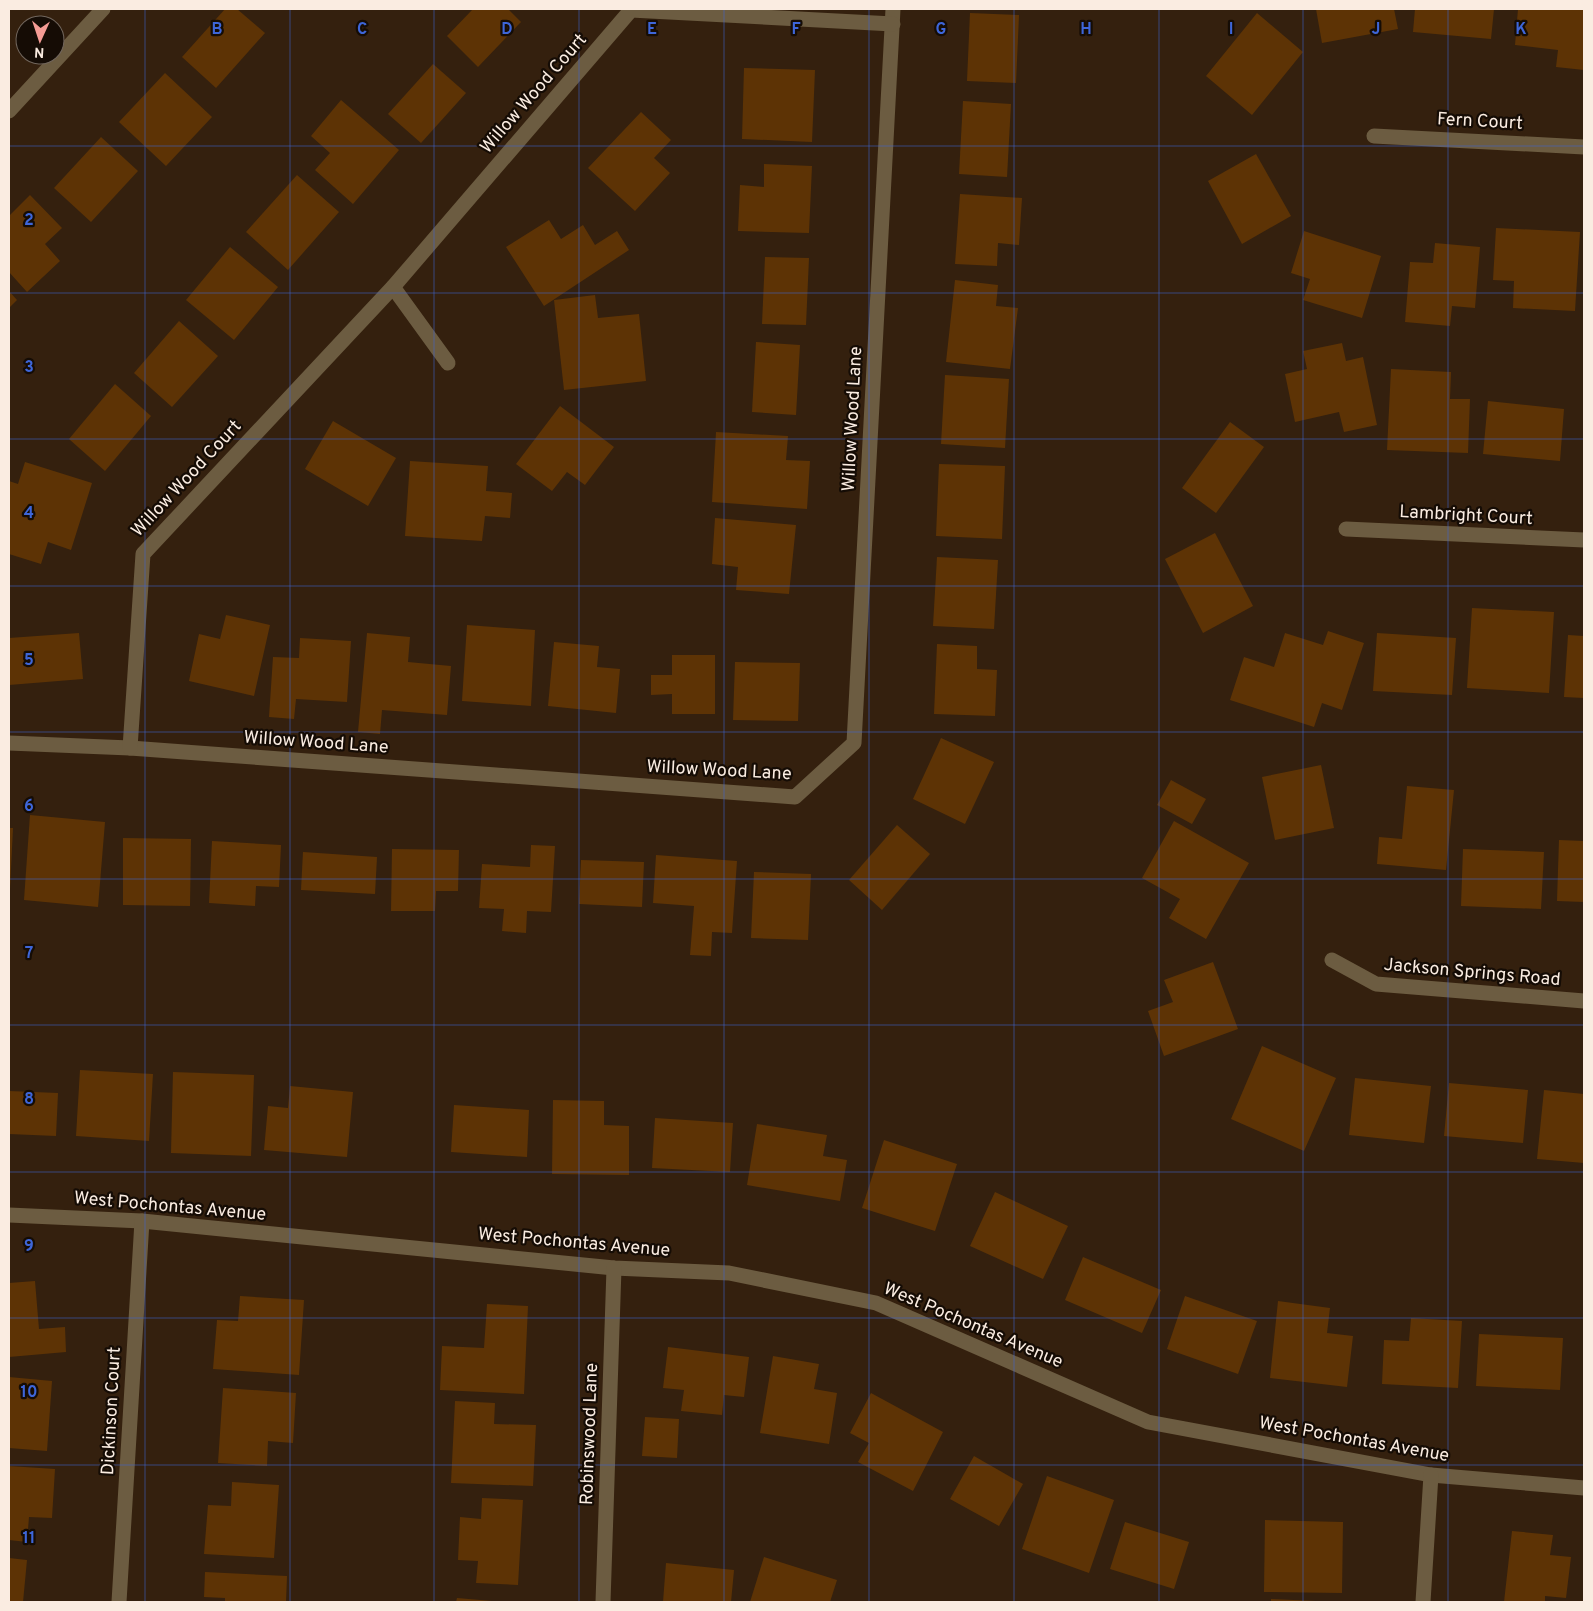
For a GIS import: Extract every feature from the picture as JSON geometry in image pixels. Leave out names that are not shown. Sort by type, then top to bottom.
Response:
[{"type":"street","points":[[9,111],[103,9]]},
{"type":"street","name":"Willow Wood Lane","points":[[9,743],[130,748],[795,797],[854,743],[893,9]]},
{"type":"street","name":"Willow Wood Court","points":[[130,748],[143,554],[393,287],[631,10],[893,24]]},
{"type":"street","name":"Fern Court","points":[[1374,136],[1584,147]]},
{"type":"street","points":[[393,287],[448,363]]},
{"type":"street","name":"Lambright Court","points":[[1346,529],[1584,540]]},
{"type":"street","name":"Jackson Springs Road","points":[[1332,960],[1376,984],[1584,1002]]},
{"type":"street","name":"West Pochontas Avenue","points":[[9,1215],[142,1221],[614,1268],[730,1273],[876,1304],[1148,1422],[1431,1475],[1584,1488]]},
{"type":"street","name":"Dickinson Court","points":[[119,1602],[142,1221]]},
{"type":"street","name":"Robinswood Lane","points":[[604,1602],[614,1268]]},
{"type":"street","points":[[1423,1602],[1431,1475]]},
{"type":"building","points":[[225,9],[237,9],[265,33],[216,88],[182,57]]},
{"type":"building","points":[[473,9],[508,9],[521,22],[478,67],[447,36]]},
{"type":"building","points":[[1316,9],[1394,9],[1398,29],[1322,43]]},
{"type":"building","points":[[1415,9],[1494,9],[1491,39],[1413,32]]},
{"type":"building","points":[[1518,9],[1584,9],[1584,70],[1556,67],[1558,50],[1515,45]]},
{"type":"building","points":[[970,13],[1019,15],[1016,83],[967,81]]},
{"type":"building","points":[[1257,13],[1303,52],[1252,115],[1206,76]]},
{"type":"building","points":[[433,64],[466,93],[421,143],[388,114]]},
{"type":"building","points":[[744,68],[815,70],[812,142],[742,139]]},
{"type":"building","points":[[165,73],[212,117],[166,166],[119,122]]},
{"type":"building","points":[[341,100],[399,150],[353,204],[315,170],[330,153],[311,136]]},
{"type":"building","points":[[963,101],[1011,104],[1007,177],[959,174]]},
{"type":"building","points":[[641,112],[671,140],[654,158],[670,173],[635,211],[588,168]]},
{"type":"building","points":[[101,137],[138,171],[91,222],[54,188]]},
{"type":"building","points":[[1256,154],[1291,216],[1242,244],[1208,181]]},
{"type":"building","points":[[764,164],[812,166],[809,233],[738,231],[740,185],[764,187]]},
{"type":"building","points":[[297,175],[339,212],[288,270],[246,232]]},
{"type":"building","points":[[960,194],[1022,198],[1019,245],[998,243],[997,266],[955,264]]},
{"type":"building","points":[[30,195],[62,228],[45,244],[60,261],[27,292],[9,272],[9,216]]},
{"type":"building","points":[[549,220],[561,239],[583,225],[595,245],[617,231],[629,250],[544,306],[506,247]]},
{"type":"building","points":[[1496,228],[1580,232],[1575,311],[1513,308],[1514,281],[1493,280]]},
{"type":"building","points":[[1304,231],[1381,256],[1362,318],[1303,300],[1310,279],[1291,273]]},
{"type":"building","points":[[1435,243],[1480,247],[1475,308],[1452,306],[1450,326],[1405,322],[1410,262],[1433,263]]},
{"type":"building","points":[[230,247],[278,287],[234,340],[186,300]]},
{"type":"building","points":[[765,257],[809,258],[806,325],[762,324]]},
{"type":"building","points":[[955,280],[998,285],[996,306],[1018,308],[1010,369],[946,362]]},
{"type":"building","points":[[9,291],[17,300],[9,308]]},
{"type":"building","points":[[595,295],[598,318],[639,314],[646,381],[564,390],[554,300]]},
{"type":"building","points":[[179,321],[218,356],[172,407],[134,373]]},
{"type":"building","points":[[756,342],[800,345],[796,415],[752,412]]},
{"type":"building","points":[[1342,343],[1346,361],[1363,357],[1377,425],[1344,432],[1339,412],[1295,422],[1285,374],[1307,369],[1303,351]]},
{"type":"building","points":[[1391,369],[1451,372],[1450,399],[1470,399],[1468,453],[1387,450]]},
{"type":"building","points":[[945,375],[1009,379],[1005,448],[941,444]]},
{"type":"building","points":[[115,384],[151,416],[105,471],[69,439]]},
{"type":"building","points":[[1488,401],[1564,409],[1560,461],[1483,454]]},
{"type":"building","points":[[560,406],[614,447],[585,485],[567,472],[552,491],[516,464]]},
{"type":"building","points":[[333,421],[396,458],[368,506],[305,469]]},
{"type":"building","points":[[1230,422],[1264,447],[1216,513],[1182,488]]},
{"type":"building","points":[[716,432],[788,436],[786,460],[810,461],[807,509],[712,502]]},
{"type":"building","points":[[410,461],[488,466],[486,491],[512,493],[510,518],[485,516],[482,541],[405,536]]},
{"type":"building","points":[[25,462],[92,483],[71,550],[48,542],[41,564],[9,554],[9,481],[18,484]]},
{"type":"building","points":[[939,464],[1005,466],[1002,539],[936,536]]},
{"type":"building","points":[[715,518],[796,525],[789,594],[736,590],[738,567],[712,564]]},
{"type":"building","points":[[1215,533],[1253,606],[1203,633],[1165,559]]},
{"type":"building","points":[[937,557],[998,560],[994,629],[933,626]]},
{"type":"building","points":[[1472,608],[1554,612],[1549,693],[1467,688]]},
{"type":"building","points":[[226,615],[270,625],[254,696],[189,681],[199,634],[220,639]]},
{"type":"building","points":[[467,625],[535,630],[531,706],[462,701]]},
{"type":"building","points":[[1328,631],[1364,643],[1342,710],[1322,703],[1314,727],[1230,700],[1244,657],[1274,667],[1285,633],[1323,645]]},
{"type":"building","points":[[79,633],[83,679],[9,685],[9,638]]},
{"type":"building","points":[[367,633],[410,637],[408,662],[451,666],[447,715],[382,710],[380,734],[358,732]]},
{"type":"building","points":[[1377,633],[1456,638],[1452,695],[1373,691]]},
{"type":"building","points":[[1568,635],[1584,636],[1584,698],[1564,697]]},
{"type":"building","points":[[300,638],[351,641],[347,702],[296,699],[294,719],[269,717],[273,657],[299,658]]},
{"type":"building","points":[[554,642],[599,646],[597,667],[620,669],[616,713],[548,706]]},
{"type":"building","points":[[937,644],[977,646],[977,669],[997,670],[995,716],[934,714]]},
{"type":"building","points":[[672,655],[715,655],[715,714],[672,714],[672,694],[651,695],[651,675],[672,675]]},
{"type":"building","points":[[735,662],[800,663],[798,721],[733,720]]},
{"type":"building","points":[[941,738],[994,762],[965,824],[913,799]]},
{"type":"building","points":[[1321,765],[1334,828],[1275,840],[1262,777]]},
{"type":"building","points":[[1171,780],[1206,799],[1192,824],[1157,805]]},
{"type":"building","points":[[1407,786],[1454,790],[1446,870],[1377,864],[1379,837],[1402,839]]},
{"type":"building","points":[[30,815],[105,822],[98,907],[24,900]]},
{"type":"building","points":[[1174,821],[1249,863],[1206,939],[1169,918],[1180,899],[1142,878]]},
{"type":"building","points":[[897,825],[930,854],[882,910],[849,880]]},
{"type":"building","points":[[9,828],[13,828],[10,889],[9,889]]},
{"type":"building","points":[[123,838],[191,839],[190,906],[123,905]]},
{"type":"building","points":[[1559,840],[1584,841],[1584,902],[1557,901]]},
{"type":"building","points":[[212,841],[281,845],[279,887],[256,886],[255,906],[209,903]]},
{"type":"building","points":[[531,845],[555,846],[551,912],[527,911],[526,933],[502,931],[504,909],[479,908],[482,864],[530,867]]},
{"type":"building","points":[[392,849],[459,850],[458,891],[436,891],[435,911],[391,911]]},
{"type":"building","points":[[1463,849],[1544,852],[1541,909],[1461,906]]},
{"type":"building","points":[[303,852],[377,857],[375,894],[301,890]]},
{"type":"building","points":[[656,855],[737,861],[732,933],[712,932],[711,956],[690,955],[694,906],[653,903]]},
{"type":"building","points":[[581,860],[644,862],[642,907],[579,904]]},
{"type":"building","points":[[754,872],[811,874],[808,940],[751,938]]},
{"type":"building","points":[[1213,962],[1238,1029],[1164,1056],[1148,1011],[1173,1002],[1164,980]]},
{"type":"building","points":[[1262,1046],[1336,1078],[1304,1151],[1231,1119]]},
{"type":"building","points":[[80,1070],[153,1074],[149,1141],[76,1136]]},
{"type":"building","points":[[173,1072],[254,1075],[251,1156],[171,1153]]},
{"type":"building","points":[[1355,1078],[1431,1086],[1424,1143],[1349,1135]]},
{"type":"building","points":[[1449,1083],[1528,1090],[1523,1143],[1444,1136]]},
{"type":"building","points":[[290,1086],[353,1092],[347,1157],[264,1150],[268,1106],[288,1108]]},
{"type":"building","points":[[1544,1090],[1584,1094],[1584,1163],[1537,1159]]},
{"type":"building","points":[[9,1091],[58,1093],[56,1136],[9,1134]]},
{"type":"building","points":[[553,1100],[604,1101],[604,1125],[629,1126],[629,1175],[552,1174]]},
{"type":"building","points":[[454,1105],[529,1110],[527,1157],[451,1152]]},
{"type":"building","points":[[655,1118],[733,1123],[730,1172],[652,1168]]},
{"type":"building","points":[[757,1124],[827,1135],[823,1156],[847,1160],[840,1201],[747,1185]]},
{"type":"building","points":[[884,1140],[957,1164],[935,1231],[862,1208]]},
{"type":"building","points":[[995,1192],[1068,1226],[1043,1279],[970,1246]]},
{"type":"building","points":[[1083,1257],[1161,1290],[1142,1333],[1065,1300]]},
{"type":"building","points":[[35,1281],[39,1329],[65,1327],[66,1352],[9,1357],[9,1283]]},
{"type":"building","points":[[240,1296],[304,1300],[299,1375],[213,1369],[217,1320],[238,1321]]},
{"type":"building","points":[[1185,1296],[1257,1321],[1238,1374],[1167,1349]]},
{"type":"building","points":[[1278,1301],[1330,1308],[1327,1333],[1353,1336],[1347,1387],[1270,1378]]},
{"type":"building","points":[[487,1304],[528,1306],[524,1394],[440,1390],[442,1346],[484,1348]]},
{"type":"building","points":[[1411,1318],[1462,1321],[1458,1388],[1382,1384],[1384,1340],[1409,1341]]},
{"type":"building","points":[[1479,1334],[1563,1338],[1560,1390],[1476,1386]]},
{"type":"building","points":[[668,1347],[749,1357],[744,1397],[724,1395],[722,1415],[681,1411],[684,1390],[663,1388]]},
{"type":"building","points":[[773,1356],[819,1364],[814,1389],[837,1393],[829,1444],[760,1433]]},
{"type":"building","points":[[9,1377],[52,1381],[47,1451],[9,1448]]},
{"type":"building","points":[[223,1388],[296,1393],[293,1443],[268,1441],[267,1466],[218,1463]]},
{"type":"building","points":[[871,1393],[943,1432],[913,1491],[858,1462],[869,1443],[850,1433]]},
{"type":"building","points":[[455,1401],[495,1403],[494,1424],[536,1425],[533,1486],[451,1483]]},
{"type":"building","points":[[645,1417],[679,1419],[677,1458],[642,1456]]},
{"type":"building","points":[[974,1456],[1023,1484],[999,1526],[950,1499]]},
{"type":"building","points":[[9,1466],[55,1469],[52,1518],[29,1517],[27,1542],[9,1540]]},
{"type":"building","points":[[1047,1476],[1114,1500],[1089,1573],[1022,1549]]},
{"type":"building","points":[[232,1482],[279,1485],[274,1558],[204,1554],[208,1505],[231,1506]]},
{"type":"building","points":[[482,1498],[523,1500],[518,1585],[476,1583],[478,1561],[458,1560],[460,1517],[481,1519]]},
{"type":"building","points":[[1265,1520],[1343,1522],[1342,1593],[1264,1592]]},
{"type":"building","points":[[1125,1522],[1189,1542],[1174,1589],[1110,1569]]},
{"type":"building","points":[[1512,1531],[1553,1535],[1550,1555],[1571,1557],[1566,1598],[1545,1596],[1545,1602],[1504,1602]]},
{"type":"building","points":[[764,1557],[837,1580],[830,1602],[750,1602]]},
{"type":"building","points":[[9,1558],[27,1560],[23,1602],[9,1602]]},
{"type":"building","points":[[666,1563],[734,1570],[731,1602],[663,1602]]},
{"type":"building","points":[[205,1572],[287,1576],[286,1602],[225,1602],[225,1598],[204,1597]]},
{"type":"building","points":[[457,1598],[492,1601],[492,1602],[456,1602]]},
{"type":"building","points":[[1271,1599],[1316,1601],[1316,1602],[1271,1602]]}]
